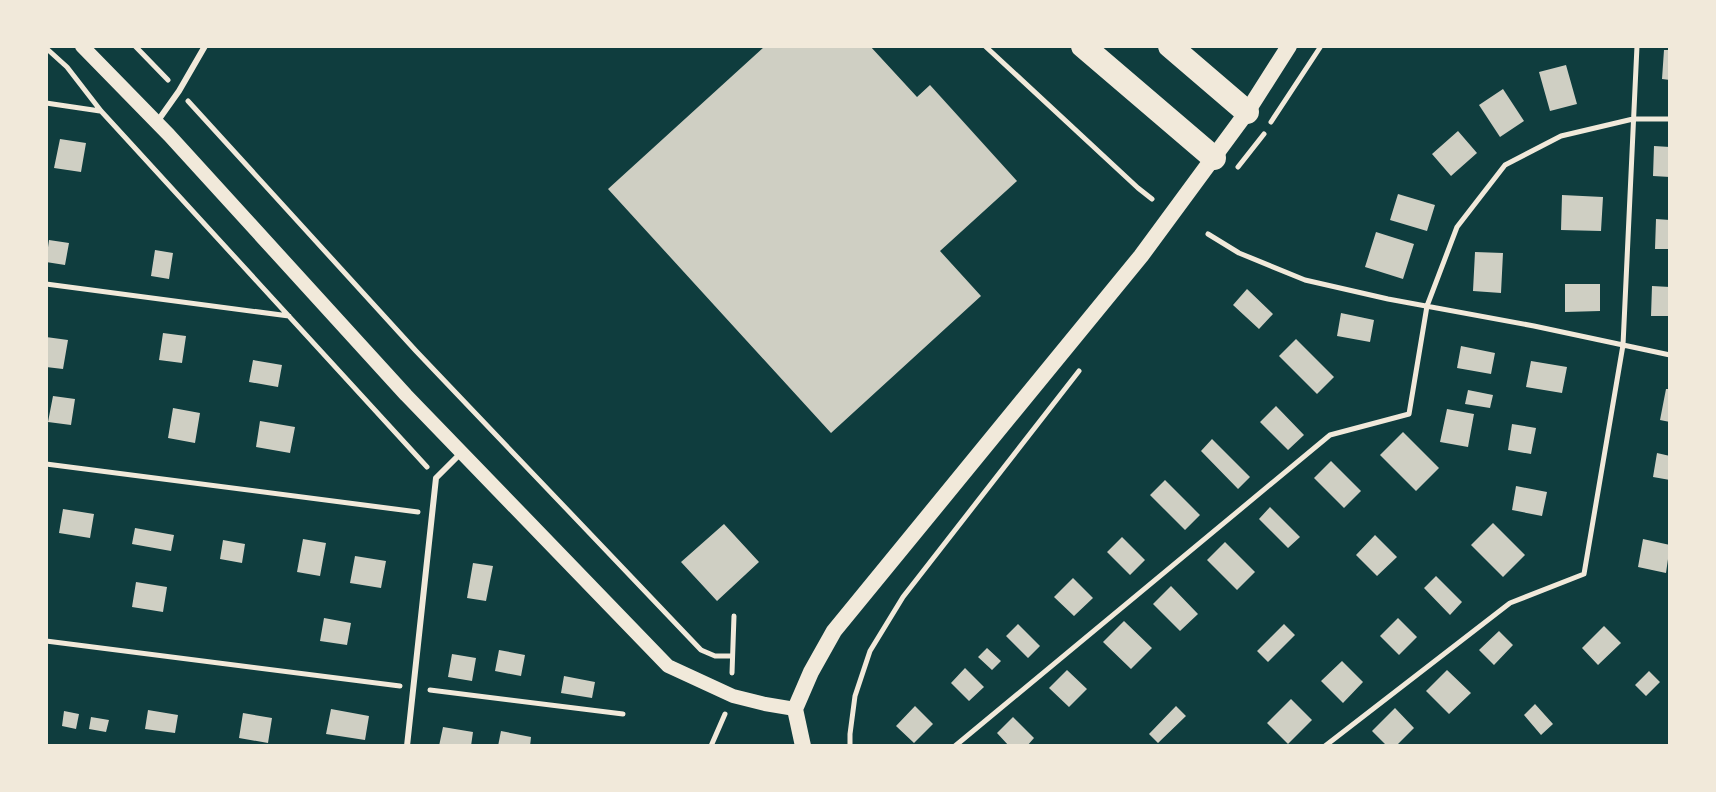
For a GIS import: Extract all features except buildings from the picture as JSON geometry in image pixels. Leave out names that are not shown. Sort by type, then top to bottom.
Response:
[{"type":"highway","points":[[1083,46],[1224,166]]},
{"type":"highway","points":[[1170,46],[1247,112]]},
{"type":"main road","points":[[803,746],[795,709],[834,631],[1141,256],[1224,166],[1247,112],[1289,46]]},
{"type":"street","points":[[82,46],[157,122],[406,395],[668,666],[733,696],[795,709]]},
{"type":"lane","points":[[157,122],[205,46]]},
{"type":"lane","points":[[407,746],[436,478],[461,453]]},
{"type":"path","points":[[135,46],[416,351],[701,650],[715,656],[732,656]]},
{"type":"path","points":[[985,46],[1152,199]]},
{"type":"path","points":[[1224,166],[1262,136],[1321,46]]},
{"type":"path","points":[[1325,746],[1510,603],[1584,574],[1623,345],[1637,46]]},
{"type":"path","points":[[46,48],[67,67],[101,111],[436,478]]},
{"type":"path","points":[[46,103],[101,111]]},
{"type":"path","points":[[955,746],[1330,435],[1409,414],[1427,306],[1457,227],[1505,165],[1561,136],[1633,119],[1670,119]]},
{"type":"path","points":[[1208,234],[1239,253],[1305,280],[1670,355]]},
{"type":"path","points":[[46,284],[290,316]]},
{"type":"path","points":[[850,746],[855,696],[870,651],[903,597],[1087,361]]},
{"type":"path","points":[[46,464],[431,514]]},
{"type":"path","points":[[46,641],[623,714]]}]
